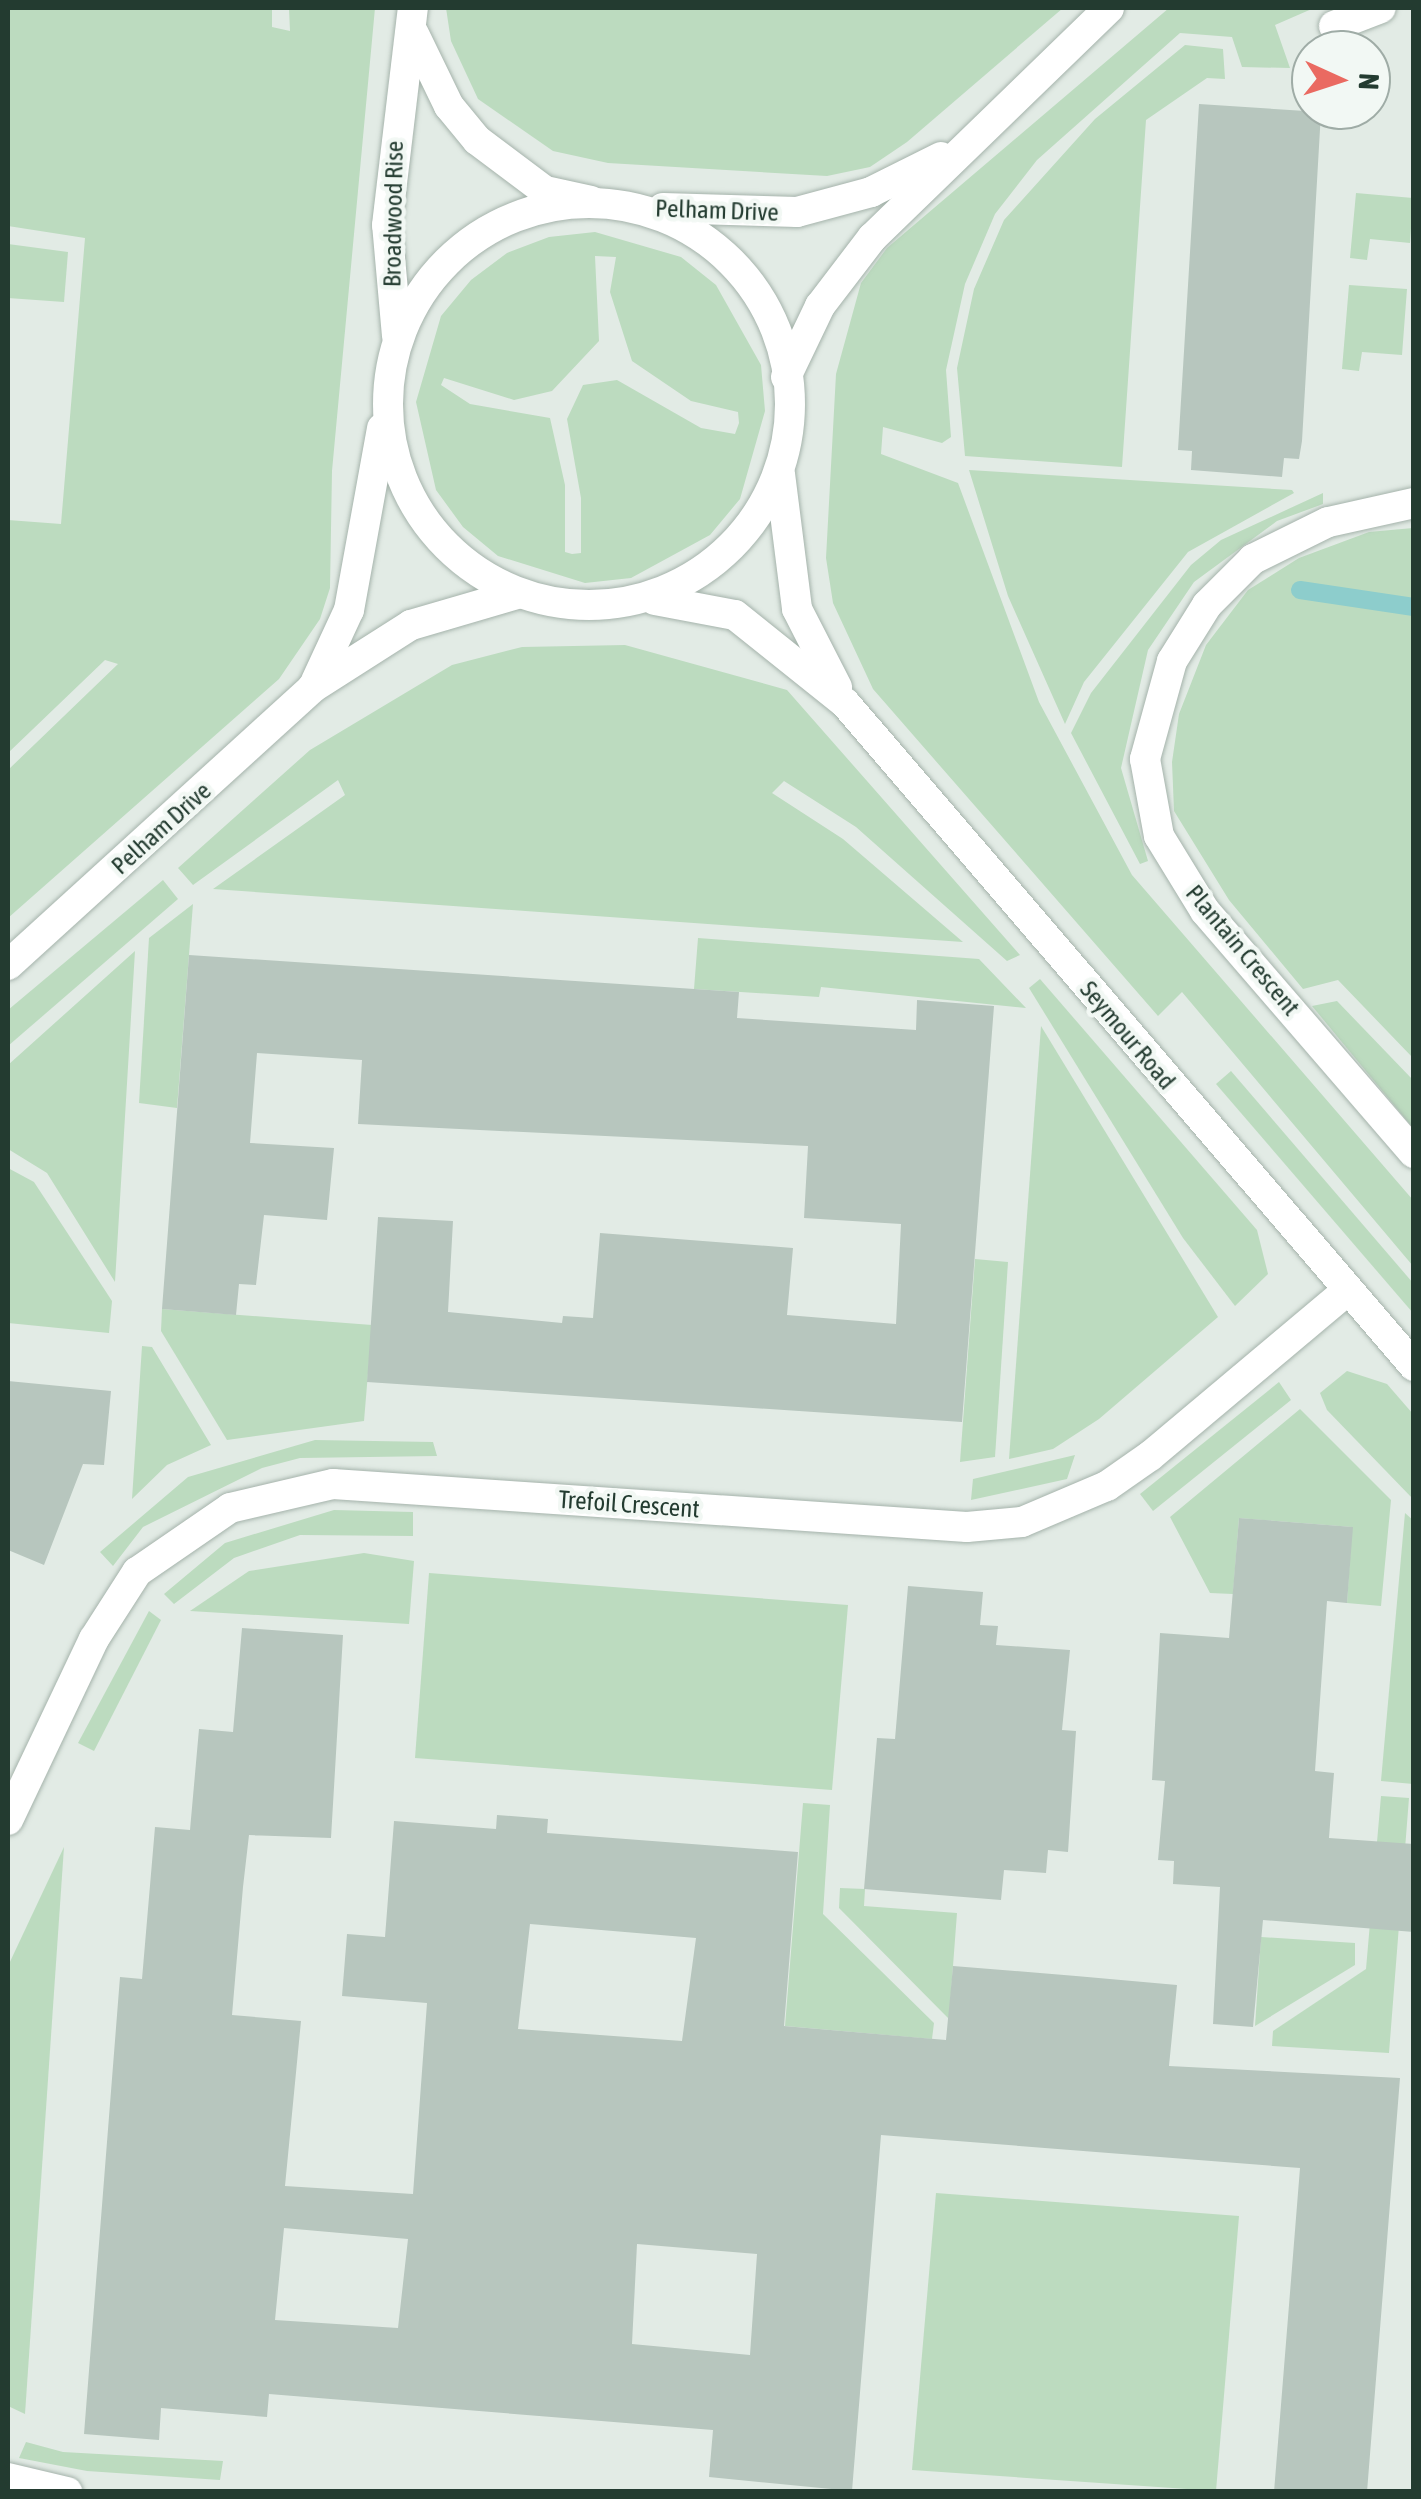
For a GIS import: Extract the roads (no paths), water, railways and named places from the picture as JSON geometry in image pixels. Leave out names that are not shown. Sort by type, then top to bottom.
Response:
[{"type":"street","name":"Pelham Drive","points":[[786,377],[836,281],[964,145],[1110,8]]},
{"type":"street","points":[[1334,26],[1382,8]]},
{"type":"street","name":"Broadwood Rise","points":[[414,21],[449,106],[477,140],[546,191],[591,201]]},
{"type":"street","name":"Broadwood Rise","points":[[398,336],[389,290],[390,174],[414,21]]},
{"type":"street","name":"Pelham Drive","points":[[636,206],[797,212],[872,192],[964,145]]},
{"type":"street","points":[[517,594],[447,546],[412,498],[395,457],[388,384],[398,336],[416,300],[464,244],[528,211],[591,201],[636,206],[696,232],[730,258],[767,307],[786,377],[790,418],[780,471],[742,536],[656,600]]},
{"type":"street","name":"Pelham Drive","points":[[312,688],[336,648],[360,566],[388,384]]},
{"type":"street","name":"Seymour Road","points":[[780,471],[797,609],[845,703]]},
{"type":"street","name":"Plantain Crescent","points":[[1414,503],[1328,522],[1254,559],[1206,606],[1172,661],[1145,759],[1159,836],[1206,912],[1414,1152]]},
{"type":"street","name":"Pelham Drive","points":[[8,965],[312,688],[411,625],[517,594]]},
{"type":"street","name":"Seymour Road","points":[[517,594],[580,605],[656,600],[735,616],[845,703],[1414,1366]]},
{"type":"street","name":"Trefoil Crescent","points":[[8,1820],[94,1639],[137,1572],[230,1508],[333,1484],[966,1528],[1022,1522],[1076,1502],[1150,1456],[1348,1290]]},
{"type":"street","points":[[8,2478],[66,2492]]},
{"type":"waterway","points":[[1300,590],[1414,607]]}]
